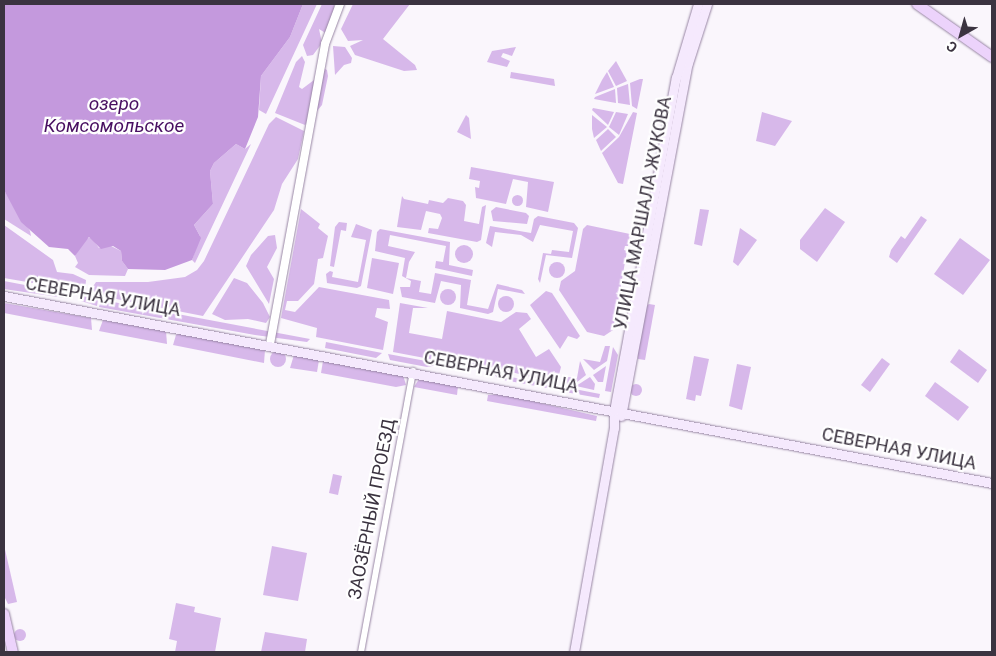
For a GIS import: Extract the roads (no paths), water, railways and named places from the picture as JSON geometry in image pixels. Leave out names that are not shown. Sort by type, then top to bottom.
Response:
[{"type":"main road","name":"УЛИЦА МАРШАЛА ЖУКОВА","points":[[627,364],[676,78],[698,4]]},
{"type":"main road","name":"УЛИЦА МАРШАЛА ЖУКОВА","points":[[574,652],[614,428],[688,64],[706,4]]},
{"type":"main road","points":[[917,4],[992,57]]},
{"type":"main road","name":"СЕВЕРНАЯ УЛИЦА","points":[[4,296],[413,371],[992,483]]},
{"type":"main road","points":[[4,614],[12,652]]},
{"type":"street","points":[[270,344],[325,44],[340,4]]},
{"type":"street","name":"ЗАОЗЁРНЫЙ ПРОЕЗД","points":[[361,652],[413,371]]},
{"type":"water","name":"озеро Комсомольское","points":[[4,4],[303,4],[290,37],[261,76],[258,117],[245,149],[236,144],[214,163],[210,171],[213,204],[194,225],[201,238],[192,260],[165,270],[128,269],[122,261],[121,251],[113,246],[101,249],[89,237],[75,256],[68,249],[49,247],[21,222],[4,190]]}]
